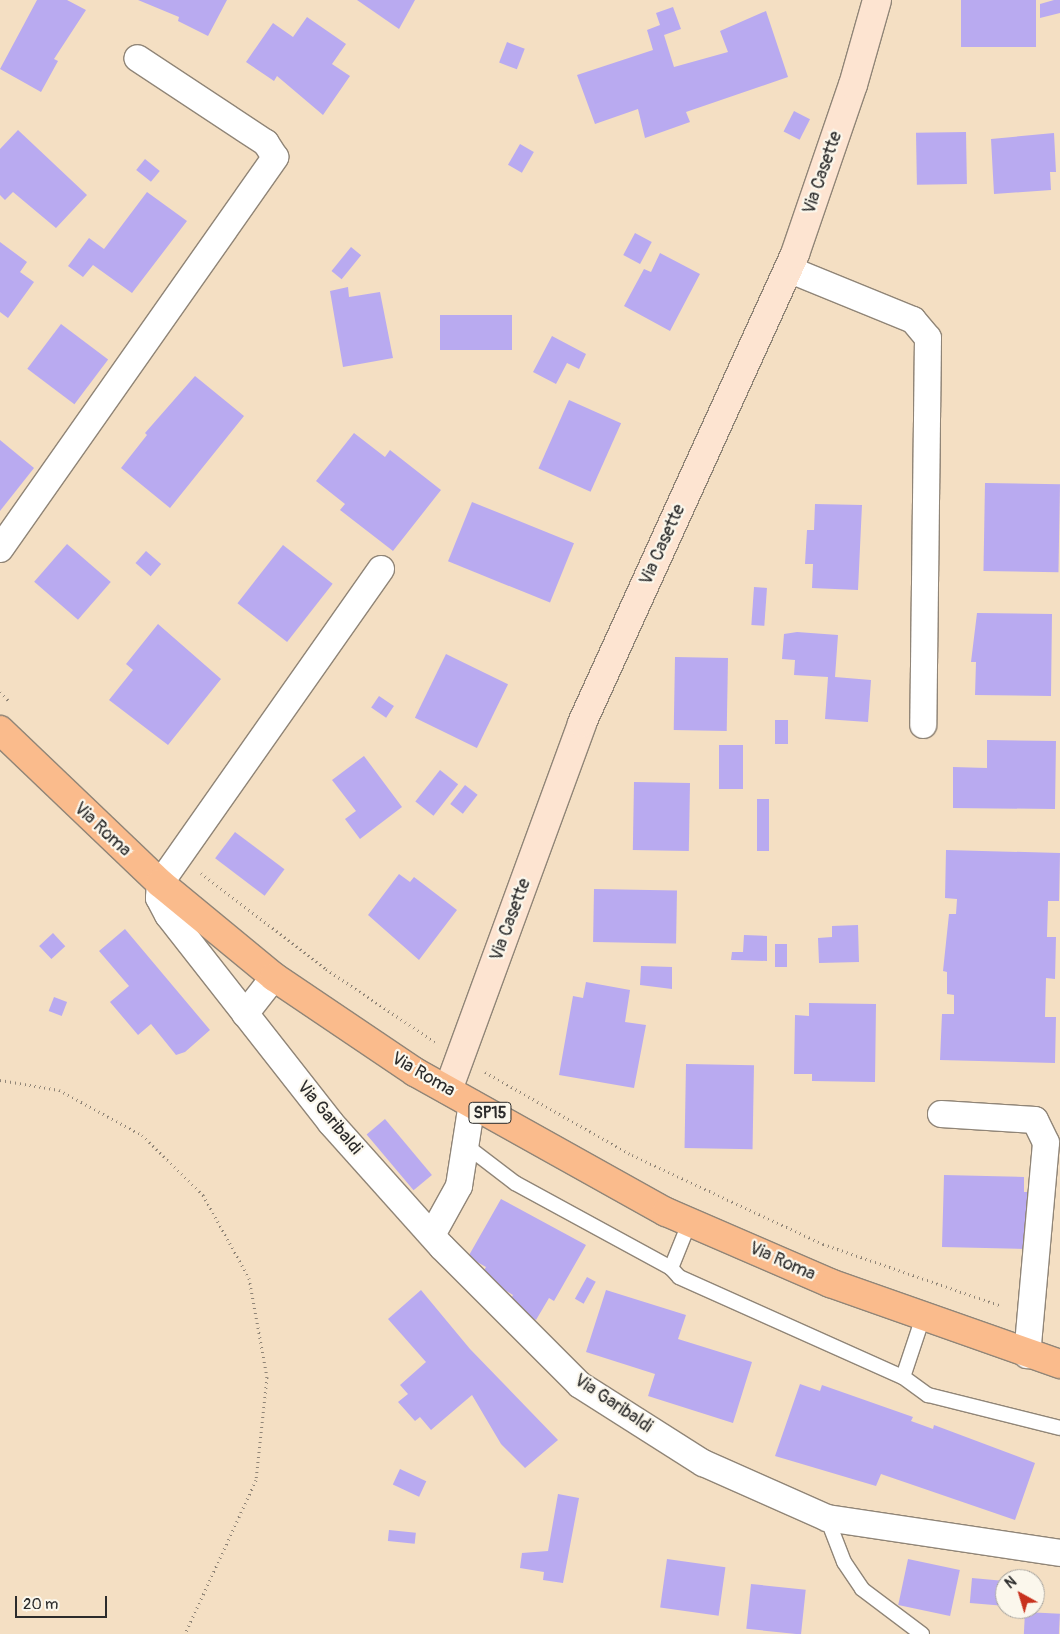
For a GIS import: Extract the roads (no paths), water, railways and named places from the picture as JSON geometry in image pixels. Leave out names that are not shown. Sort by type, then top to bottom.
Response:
[{"type":"main road","name":"Via Roma","points":[[0,730],[160,884],[274,978],[448,1090],[690,1222],[830,1283],[1027,1355],[1060,1364]]},
{"type":"street","name":"Via Casette","points":[[448,1090],[461,1059],[582,723],[788,269],[853,85],[877,0]]},
{"type":"street","points":[[0,550],[275,157],[266,143],[137,58]]},
{"type":"street","points":[[788,269],[913,320],[928,338],[923,725]]},
{"type":"street","points":[[160,884],[381,569]]},
{"type":"street","name":"Via Garibaldi","points":[[160,884],[159,898],[168,915],[331,1123],[432,1235],[580,1385],[703,1464],[827,1518],[1060,1553]]},
{"type":"street","points":[[245,1014],[274,978]]},
{"type":"street","points":[[432,1235],[459,1186],[464,1144],[472,1103]]},
{"type":"street","points":[[941,1114],[1035,1120],[1046,1143],[1027,1355]]},
{"type":"lane","points":[[464,1144],[515,1183],[671,1268],[679,1277],[903,1377],[928,1395],[1060,1428]]},
{"type":"lane","points":[[671,1268],[690,1222]]},
{"type":"lane","points":[[903,1377],[923,1317]]},
{"type":"lane","points":[[827,1518],[844,1562],[862,1589],[922,1634]]}]
